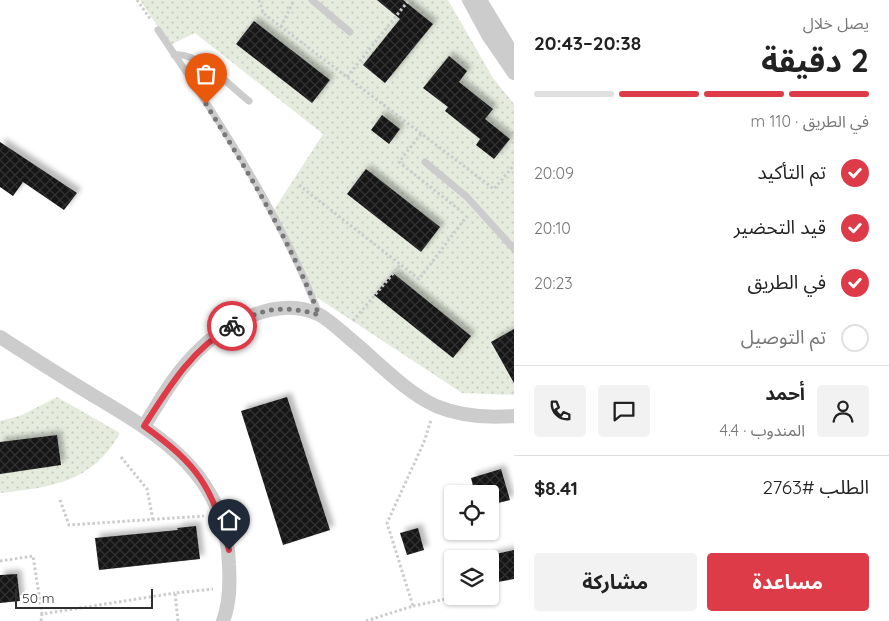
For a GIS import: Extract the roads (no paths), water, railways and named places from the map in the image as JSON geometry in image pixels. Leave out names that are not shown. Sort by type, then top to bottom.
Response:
[{"type":"street","points":[[469,0],[488,35],[514,73]]},
{"type":"street","points":[[480,0],[514,56]]},
{"type":"street","points":[[144,426],[180,371],[197,351],[243,319],[268,310],[294,308],[319,315],[414,392],[436,406],[466,414],[498,417],[514,416]]},
{"type":"street","points":[[0,338],[144,426],[190,464],[208,488],[220,515],[229,550],[230,587],[224,621]]},
{"type":"lane","points":[[312,0],[350,32]]},
{"type":"lane","points":[[158,30],[258,186],[309,289],[319,315]]},
{"type":"lane","points":[[174,55],[188,54],[194,57],[249,101]]},
{"type":"lane","points":[[425,162],[467,197],[514,248]]}]
